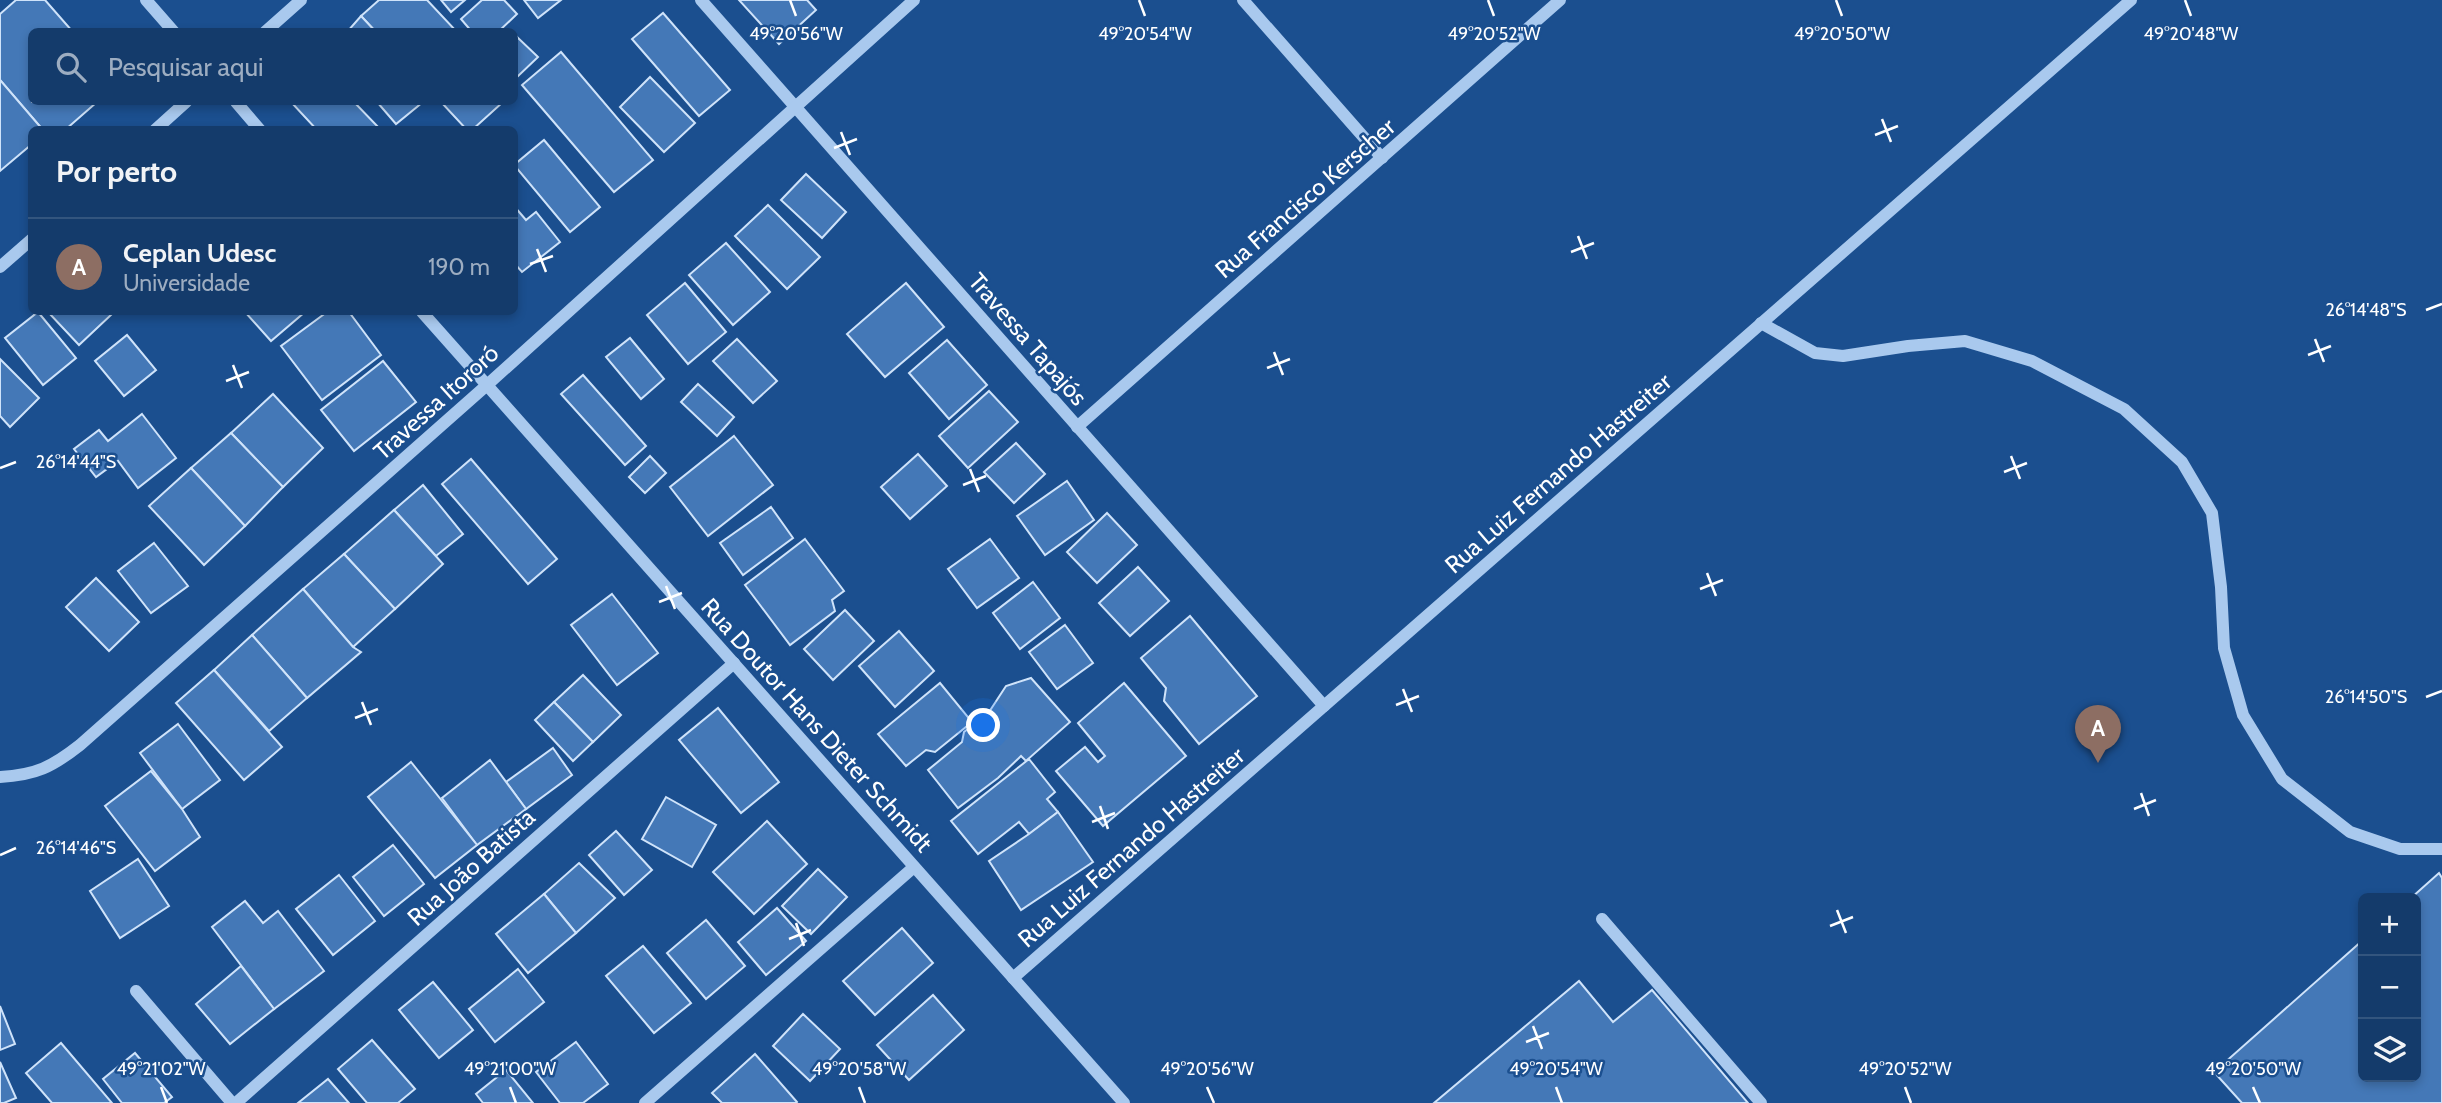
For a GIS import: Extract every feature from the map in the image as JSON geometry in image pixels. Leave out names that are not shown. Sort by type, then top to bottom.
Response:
[{"type":"street","points":[[146,0],[170,28]]},
{"type":"street","points":[[270,28],[301,0]]},
{"type":"street","name":"Travessa Tapajós","points":[[701,0],[1324,706]]},
{"type":"street","name":"Travessa Itororó","points":[[0,777],[36,772],[56,764],[80,745],[487,385],[914,0]]},
{"type":"street","points":[[1243,0],[1382,158]]},
{"type":"street","name":"Rua Francisco Kerscher","points":[[1077,426],[1560,0]]},
{"type":"street","name":"Rua Luiz Fernando Hastreiter","points":[[1013,978],[2131,0]]},
{"type":"street","points":[[159,126],[183,105]]},
{"type":"street","points":[[239,105],[257,126]]},
{"type":"street","points":[[0,267],[28,242]]},
{"type":"street","name":"Rua Doutor Hans Dieter Schmidt","points":[[425,315],[1124,1103]]},
{"type":"street","points":[[1761,323],[1815,352],[1843,356],[1965,341],[2032,360],[2124,410],[2182,462],[2211,513],[2221,587],[2224,648],[2243,715],[2282,779],[2350,832],[2400,849],[2442,849]]},
{"type":"street","name":"Rua João Batista","points":[[234,1103],[734,663]]},
{"type":"street","points":[[645,1103],[914,867]]},
{"type":"street","points":[[1602,919],[1761,1103]]},
{"type":"street","points":[[136,991],[234,1103]]},
{"type":"building","points":[[16,0],[45,0],[70,28],[28,28],[28,105],[94,105],[70,126],[40,126],[0,80],[0,14]]},
{"type":"building","points":[[379,0],[427,0],[453,28],[372,28],[361,16]]},
{"type":"building","points":[[441,0],[465,0],[451,12]]},
{"type":"building","points":[[482,0],[504,0],[517,14],[502,28],[469,28],[461,19]]},
{"type":"building","points":[[524,0],[561,0],[538,18]]},
{"type":"building","points":[[739,0],[807,0],[816,10],[779,44]]},
{"type":"building","points":[[663,13],[730,90],[699,116],[632,39]]},
{"type":"building","points":[[361,16],[372,28],[350,28]]},
{"type":"building","points":[[518,38],[538,57],[518,76]]},
{"type":"building","points":[[561,52],[653,160],[614,192],[522,85]]},
{"type":"building","points":[[650,77],[695,123],[664,152],[620,107]]},
{"type":"building","points":[[0,80],[40,126],[28,126],[28,147],[0,171]]},
{"type":"building","points":[[294,105],[357,105],[377,126],[313,126]]},
{"type":"building","points":[[380,105],[419,105],[396,124]]},
{"type":"building","points":[[444,105],[500,105],[476,126],[463,126]]},
{"type":"building","points":[[544,140],[600,207],[570,232],[518,170],[518,162]]},
{"type":"building","points":[[806,174],[846,212],[822,238],[781,200]]},
{"type":"building","points":[[768,205],[820,257],[787,289],[735,236]]},
{"type":"building","points":[[518,211],[526,220],[536,212],[560,242],[522,272],[518,268]]},
{"type":"building","points":[[726,243],[770,292],[733,325],[689,275]]},
{"type":"building","points":[[685,283],[726,332],[688,364],[647,315]]},
{"type":"building","points":[[906,283],[944,327],[885,377],[847,334]]},
{"type":"building","points":[[34,315],[40,315],[76,358],[43,385],[5,338]]},
{"type":"building","points":[[51,315],[111,315],[79,345]]},
{"type":"building","points":[[248,315],[301,315],[271,341]]},
{"type":"building","points":[[323,315],[351,315],[381,355],[322,400],[281,346]]},
{"type":"building","points":[[127,335],[156,370],[124,396],[95,361]]},
{"type":"building","points":[[630,338],[664,379],[641,399],[606,357]]},
{"type":"building","points":[[737,339],[777,381],[753,403],[713,361]]},
{"type":"building","points":[[947,340],[987,385],[949,419],[909,373]]},
{"type":"building","points":[[0,359],[39,398],[10,427],[0,416]]},
{"type":"building","points":[[383,361],[416,402],[354,451],[321,410]]},
{"type":"building","points":[[583,375],[646,446],[625,465],[561,394]]},
{"type":"building","points":[[698,384],[734,417],[717,436],[681,402]]},
{"type":"building","points":[[989,391],[1018,422],[968,468],[939,436]]},
{"type":"building","points":[[273,394],[323,448],[283,487],[231,433]]},
{"type":"building","points":[[142,414],[176,458],[138,488],[118,461],[96,477],[74,449],[99,430],[108,441]]},
{"type":"building","points":[[231,433],[283,487],[245,526],[191,468]]},
{"type":"building","points":[[734,436],[773,485],[708,536],[670,487]]},
{"type":"building","points":[[1016,443],[1045,474],[1014,503],[984,472]]},
{"type":"building","points":[[918,454],[947,486],[910,519],[881,487]]},
{"type":"building","points":[[650,456],[666,473],[645,493],[629,477]]},
{"type":"building","points":[[471,459],[557,559],[528,584],[442,484]]},
{"type":"building","points":[[191,468],[245,526],[204,565],[149,506]]},
{"type":"building","points":[[1067,481],[1094,520],[1045,555],[1017,516]]},
{"type":"building","points":[[423,485],[463,534],[436,556],[394,510]]},
{"type":"building","points":[[771,507],[793,538],[743,575],[720,543]]},
{"type":"building","points":[[394,510],[443,564],[395,609],[344,554]]},
{"type":"building","points":[[1107,513],[1137,545],[1097,583],[1067,552]]},
{"type":"building","points":[[805,539],[844,591],[832,600],[835,611],[790,645],[745,585]]},
{"type":"building","points":[[990,539],[1019,578],[977,608],[948,569]]},
{"type":"building","points":[[154,543],[188,586],[151,613],[118,571]]},
{"type":"building","points":[[344,554],[395,609],[353,647],[303,589]]},
{"type":"building","points":[[1138,567],[1169,601],[1130,636],[1099,603]]},
{"type":"building","points":[[96,578],[139,622],[109,651],[66,607]]},
{"type":"building","points":[[1033,582],[1060,618],[1020,649],[993,613]]},
{"type":"building","points":[[303,589],[353,647],[361,652],[307,698],[252,635]]},
{"type":"building","points":[[612,594],[658,653],[617,685],[571,625]]},
{"type":"building","points":[[845,610],[874,641],[833,680],[804,649]]},
{"type":"building","points":[[1190,616],[1257,696],[1199,744],[1164,701],[1166,688],[1141,658]]},
{"type":"building","points":[[1065,625],[1093,663],[1057,689],[1029,652]]},
{"type":"building","points":[[899,631],[934,671],[895,707],[859,666]]},
{"type":"building","points":[[252,635],[307,698],[269,731],[214,670]]},
{"type":"building","points":[[214,670],[282,747],[244,780],[176,703]]},
{"type":"building","points":[[583,675],[621,715],[593,742],[554,702]]},
{"type":"building","points":[[1031,678],[1070,722],[1026,761],[1021,756],[998,778],[958,808],[928,770],[962,742],[964,732],[989,712],[1006,686]]},
{"type":"building","points":[[940,683],[972,722],[935,752],[926,750],[906,766],[878,734]]},
{"type":"building","points":[[1124,683],[1186,756],[1103,826],[1056,771],[1085,747],[1098,762],[1105,756],[1078,723]]},
{"type":"building","points":[[554,702],[593,742],[573,761],[535,720]]},
{"type":"building","points":[[718,708],[779,782],[741,813],[679,740]]},
{"type":"building","points":[[178,724],[220,780],[182,809],[140,753]]},
{"type":"building","points":[[553,748],[572,775],[526,809],[506,782]]},
{"type":"building","points":[[1029,759],[1055,792],[1047,799],[1058,812],[1029,834],[1019,822],[978,854],[951,821]]},
{"type":"building","points":[[490,760],[526,809],[477,845],[442,798]]},
{"type":"building","points":[[411,762],[477,845],[435,878],[368,797]]},
{"type":"building","points":[[151,771],[182,809],[200,837],[155,871],[105,806]]},
{"type":"building","points":[[666,797],[716,825],[692,867],[642,839]]},
{"type":"building","points":[[1058,812],[1093,862],[1021,910],[989,861]]},
{"type":"building","points":[[767,821],[807,864],[754,914],[713,872]]},
{"type":"building","points":[[616,831],[652,870],[624,895],[589,855]]},
{"type":"building","points":[[393,845],[424,884],[384,916],[353,877]]},
{"type":"building","points":[[138,859],[169,906],[120,938],[90,891]]},
{"type":"building","points":[[579,863],[615,898],[576,933],[544,894]]},
{"type":"building","points":[[818,869],[847,897],[811,934],[782,906]]},
{"type":"building","points":[[2439,873],[2442,878],[2442,1103],[2242,1103],[2214,1072],[2358,944],[2358,1082],[2421,1082],[2421,893],[2417,893]]},
{"type":"building","points":[[339,875],[375,921],[333,955],[296,909]]},
{"type":"building","points":[[544,894],[576,933],[528,973],[496,934]]},
{"type":"building","points":[[245,901],[263,923],[278,911],[324,971],[274,1009],[212,927]]},
{"type":"building","points":[[777,908],[806,941],[766,975],[738,942]]},
{"type":"building","points":[[706,920],[745,966],[706,999],[667,953]]},
{"type":"building","points":[[902,928],[933,963],[875,1015],[843,981]]},
{"type":"building","points":[[643,946],[691,1003],[654,1033],[606,976]]},
{"type":"building","points":[[241,966],[274,1009],[230,1044],[196,1004]]},
{"type":"building","points":[[518,969],[544,1002],[495,1042],[469,1009]]},
{"type":"building","points":[[1579,981],[1613,1022],[1652,990],[1748,1103],[1434,1103]]},
{"type":"building","points":[[433,982],[473,1030],[439,1058],[399,1010]]},
{"type":"building","points":[[933,995],[964,1030],[909,1080],[877,1045]]},
{"type":"building","points":[[0,1006],[15,1044],[0,1050]]},
{"type":"building","points":[[803,1014],[840,1049],[810,1081],[773,1046]]},
{"type":"building","points":[[372,1040],[415,1089],[398,1103],[367,1103],[338,1069]]},
{"type":"building","points":[[576,1042],[608,1084],[583,1103],[560,1103],[536,1072]]},
{"type":"building","points":[[61,1043],[112,1103],[52,1103],[26,1073]]},
{"type":"building","points":[[135,1053],[172,1097],[164,1103],[122,1103],[103,1079]]},
{"type":"building","points":[[755,1054],[796,1103],[722,1103],[712,1093]]},
{"type":"building","points":[[0,1062],[16,1098],[4,1103],[0,1103]]},
{"type":"building","points":[[506,1070],[533,1103],[483,1103],[476,1094]]},
{"type":"building","points":[[328,1079],[349,1103],[298,1103]]},
{"type":"place","name":"Ceplan Udesc","points":[[2098,763]]}]
